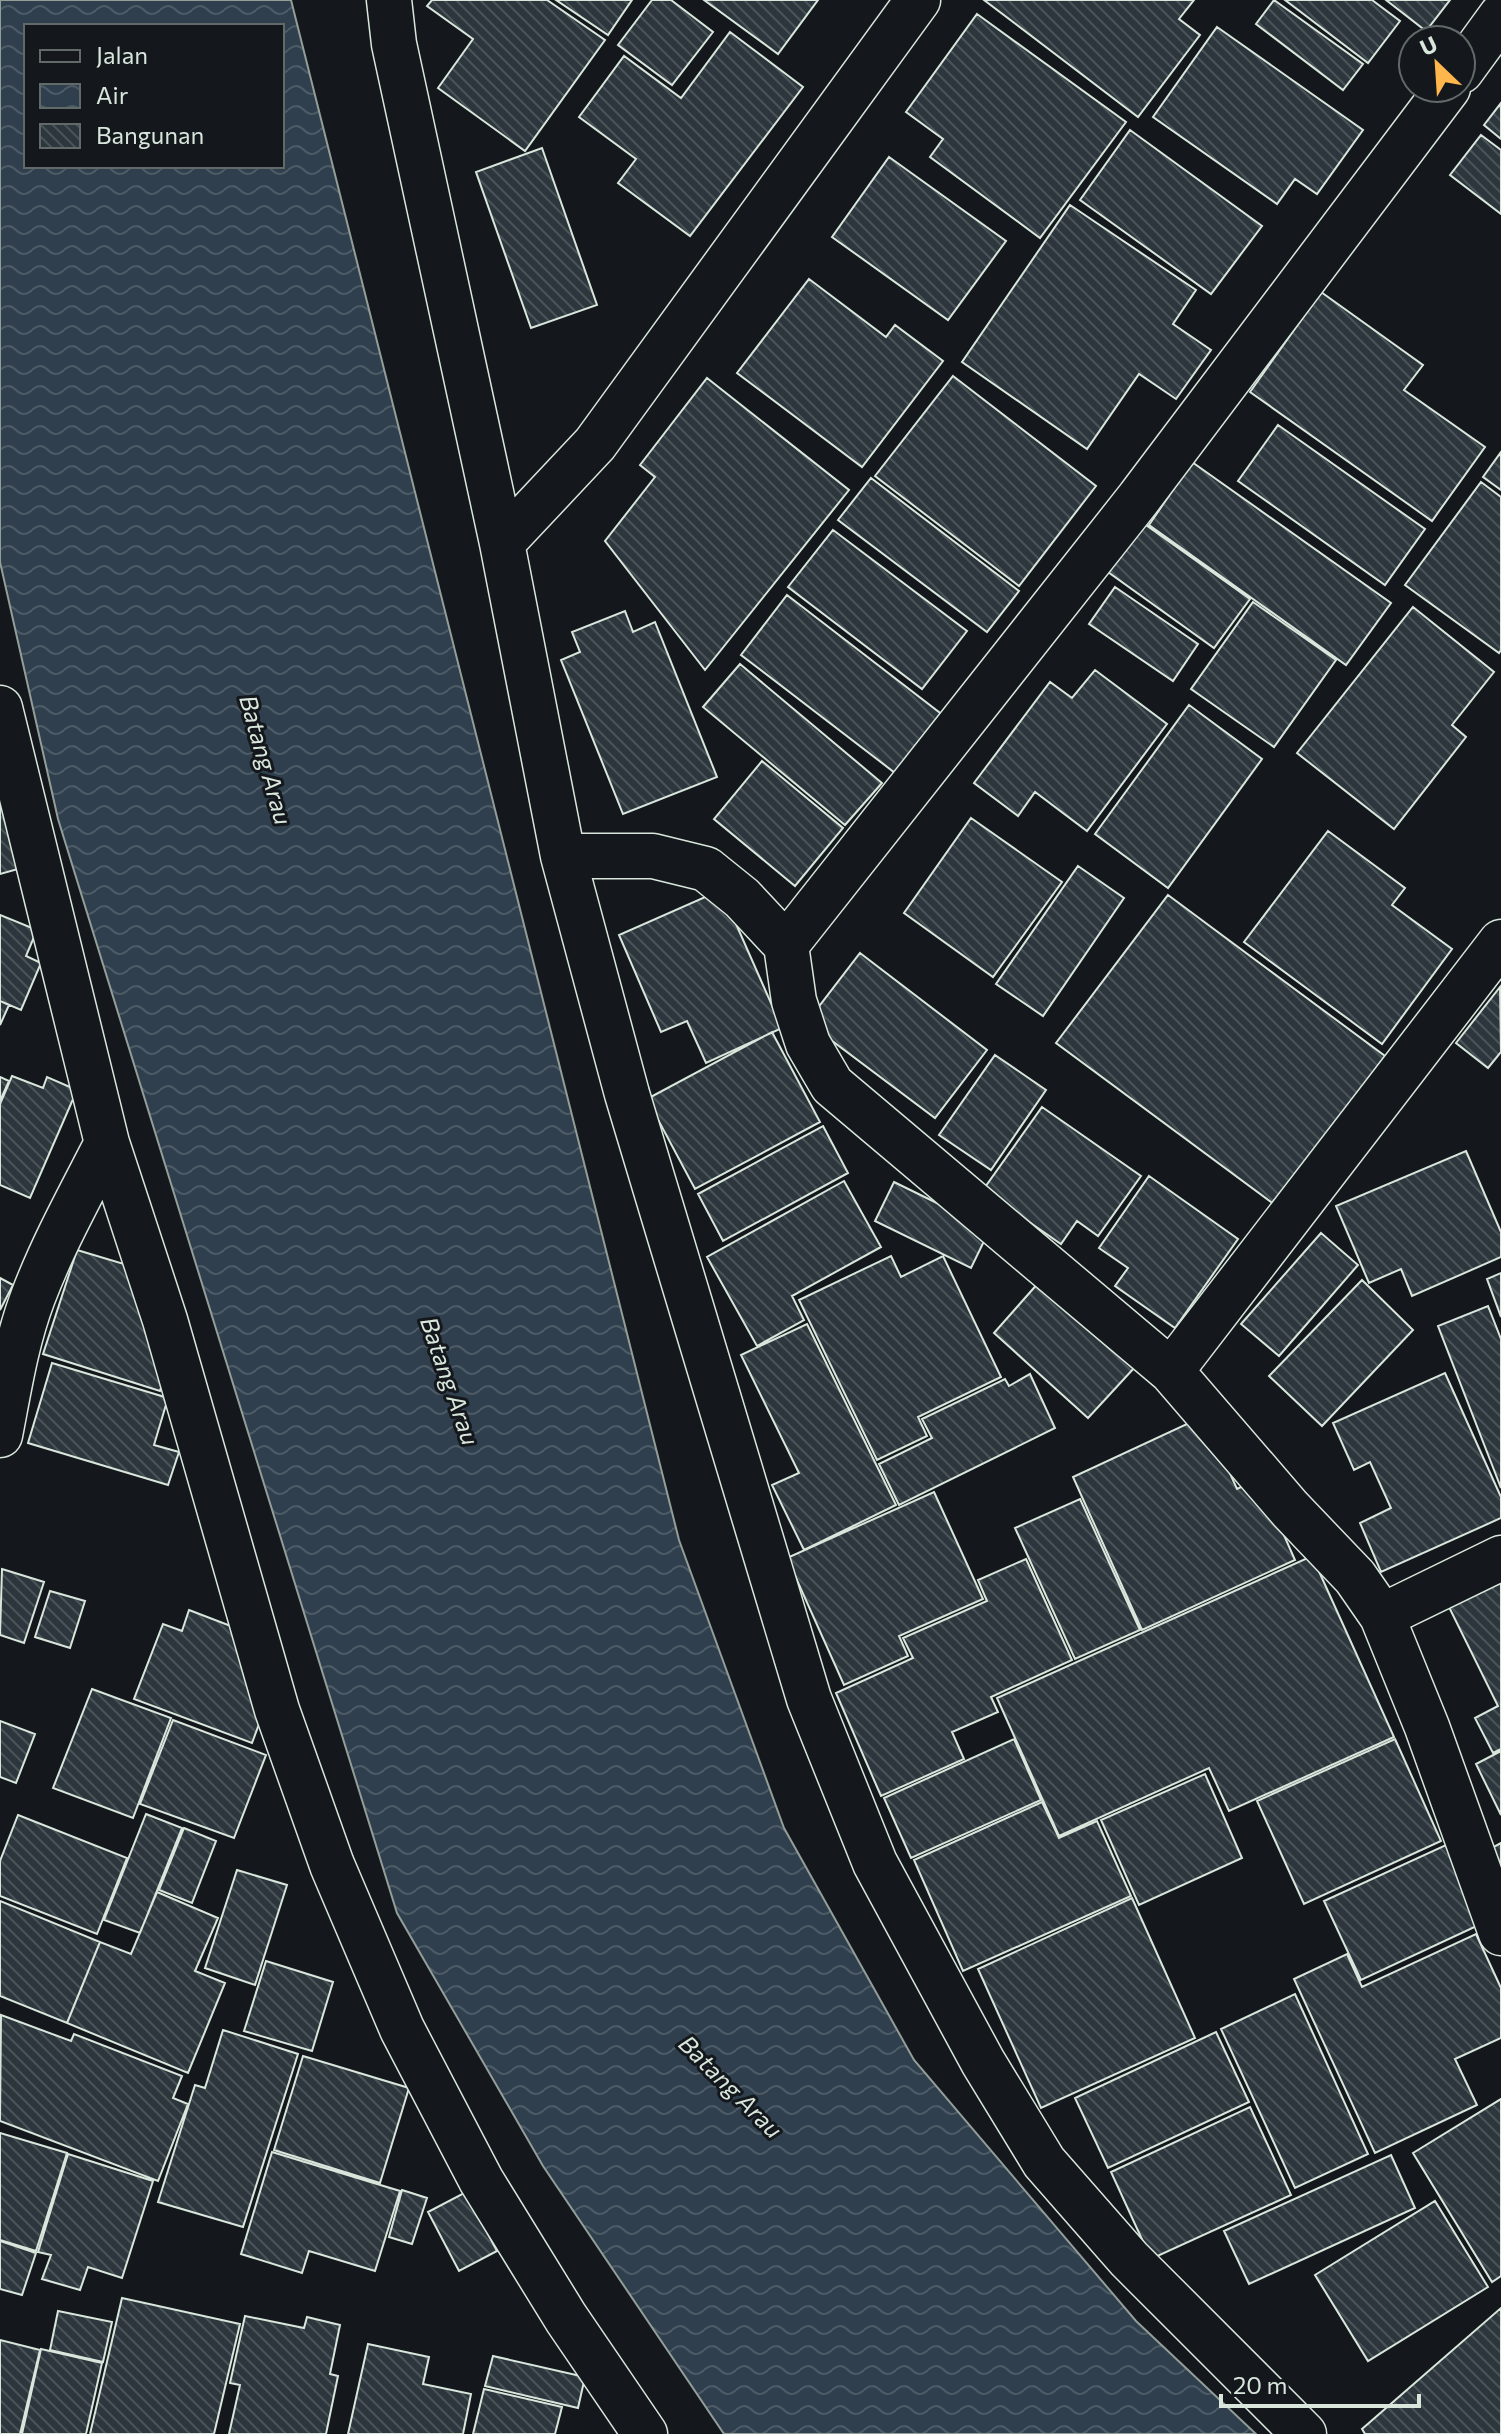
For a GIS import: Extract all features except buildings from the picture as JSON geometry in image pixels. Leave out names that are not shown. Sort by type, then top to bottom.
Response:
[{"type":"street","points":[[389,0],[394,44],[502,543],[563,856],[627,1094],[809,1699],[875,1863],[983,2062],[1044,2162],[1129,2259],[1304,2434]]},
{"type":"street","points":[[502,543],[595,444],[918,0]]},
{"type":"street","points":[[1477,49],[1501,16]]},
{"type":"street","points":[[786,945],[1139,498],[1436,104]]},
{"type":"street","points":[[0,708],[107,1143],[165,1320],[277,1710],[332,1865],[402,2029],[481,2180],[566,2318],[645,2434]]},
{"type":"street","points":[[563,856],[653,856],[706,869],[742,898],[786,945],[794,1001],[803,1030],[832,1085],[1171,1371],[1290,1509],[1355,1577],[1382,1616],[1427,1727],[1501,1933]]},
{"type":"street","points":[[1171,1371],[1501,942]]},
{"type":"street","points":[[0,1435],[18,1344],[32,1298],[107,1143]]},
{"type":"street","points":[[1382,1616],[1501,1558]]},
{"type":"water","name":"Batang Arau","points":[[0,0],[291,0],[679,1540],[784,1828],[914,2060],[1136,2321],[1256,2434],[724,2434],[543,2166],[397,1913],[58,819],[0,562]]}]
